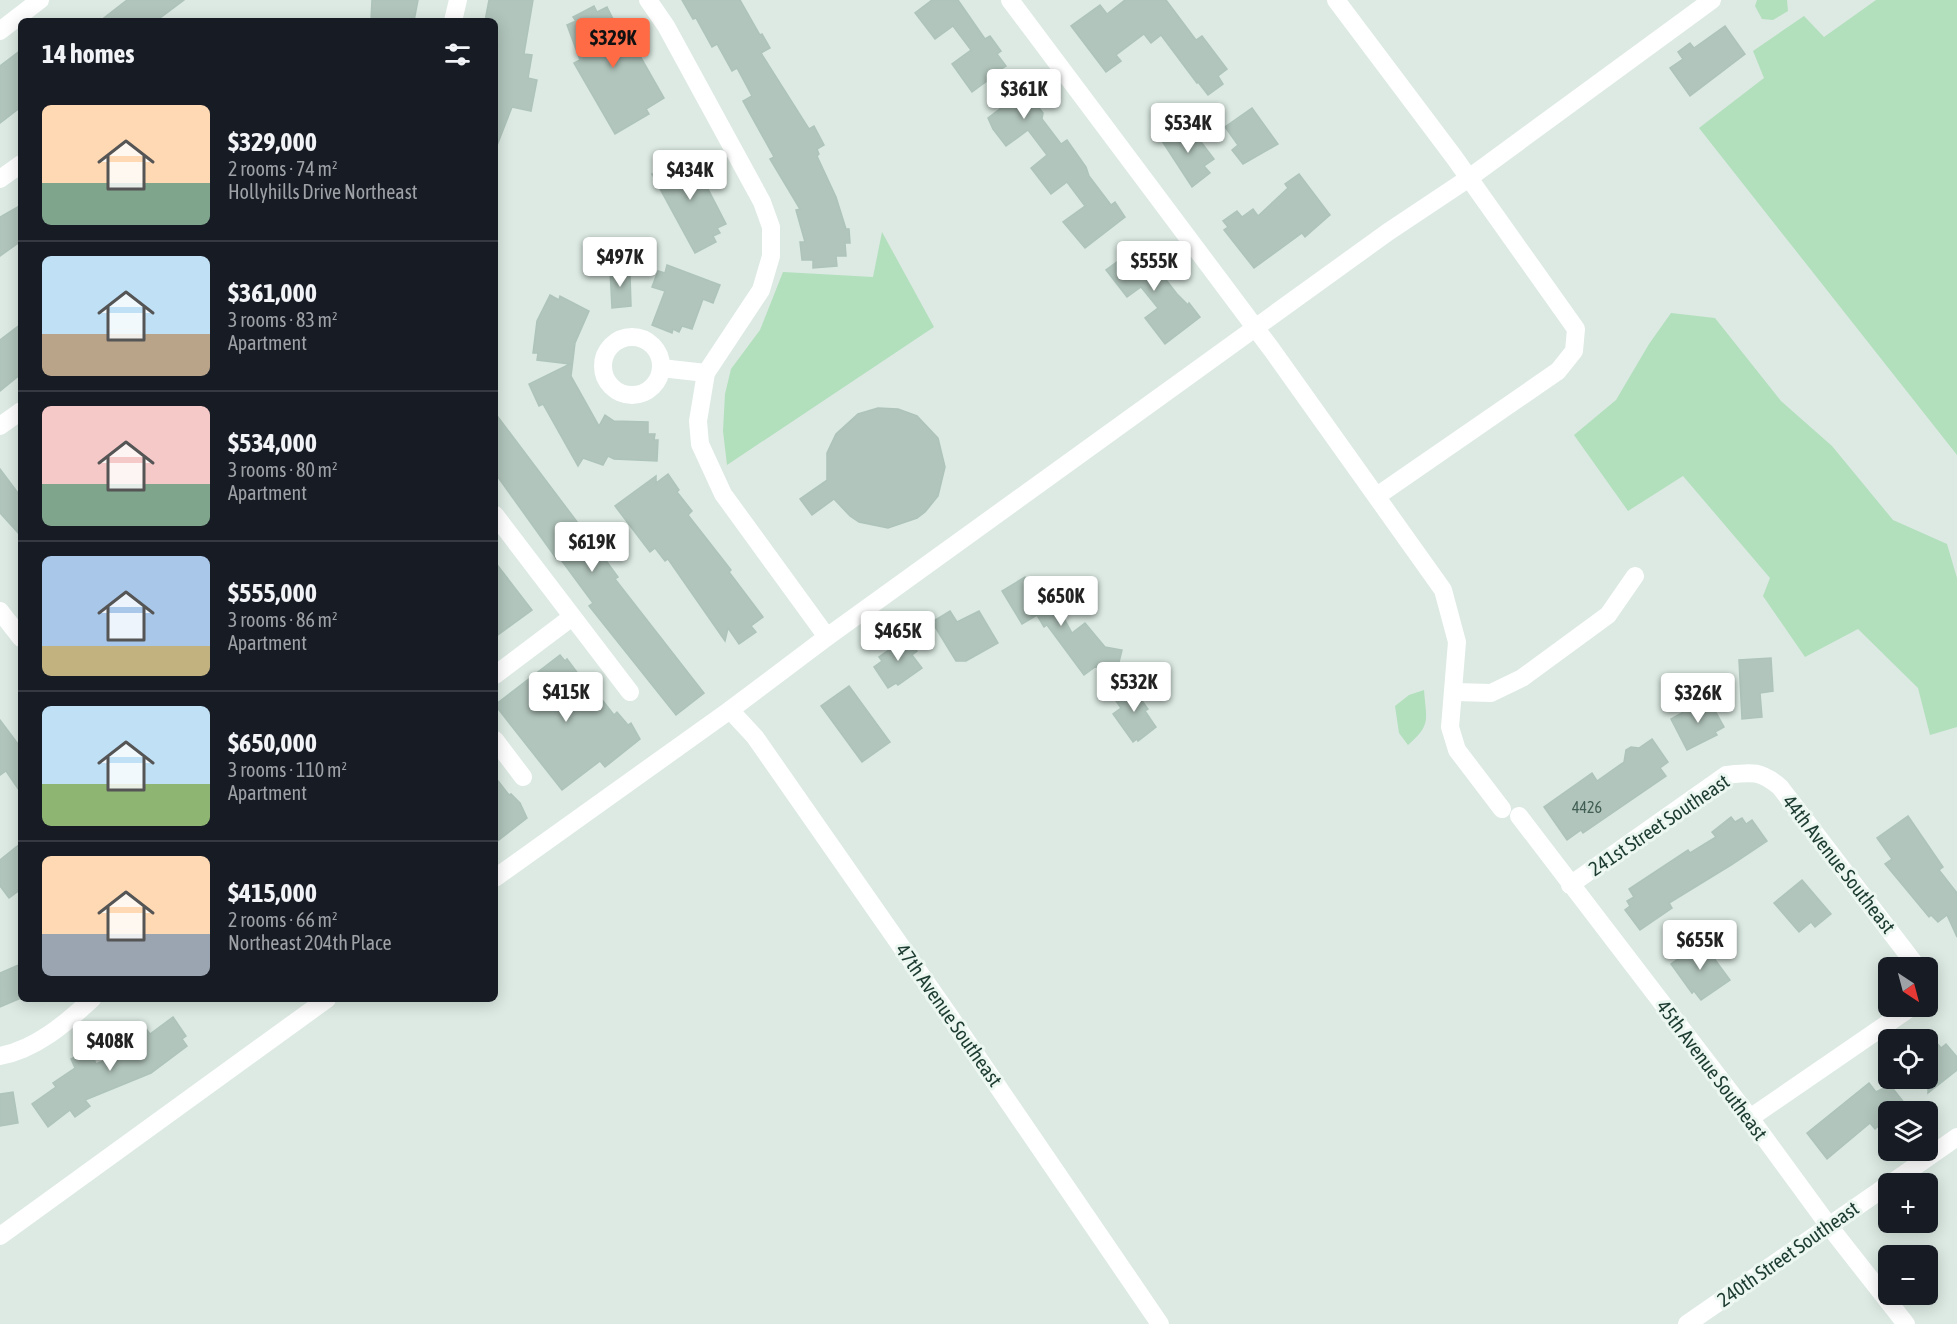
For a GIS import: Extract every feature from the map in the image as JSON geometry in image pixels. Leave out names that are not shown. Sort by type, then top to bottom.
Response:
[{"type":"street","points":[[0,31],[40,0]]},
{"type":"street","points":[[454,18],[458,0]]},
{"type":"street","points":[[648,0],[666,26],[762,202],[771,227],[771,256],[761,290],[706,373],[698,421],[700,444],[723,494],[827,637]]},
{"type":"street","name":"45th Avenue Southeast","points":[[1010,0],[1255,328],[1443,590],[1457,642],[1450,722],[1457,750],[1570,885],[1750,1118],[1828,1226],[1906,1324]]},
{"type":"street","points":[[1336,0],[1469,178],[1576,329],[1574,351],[1558,371],[1377,496]]},
{"type":"street","points":[[498,876],[1388,232],[1469,178],[1713,0]]},
{"type":"street","points":[[0,179],[18,166]]},
{"type":"street","points":[[661,368],[706,373]]},
{"type":"street","points":[[0,426],[18,413]]},
{"type":"street","points":[[498,519],[630,692]]},
{"type":"street","points":[[1454,692],[1491,693],[1522,678],[1608,615],[1635,576]]},
{"type":"street","points":[[0,611],[18,634]]},
{"type":"street","points":[[498,673],[572,617]]},
{"type":"street","name":"47th Avenue Southeast","points":[[730,710],[755,737],[891,931],[1160,1324]]},
{"type":"street","points":[[498,744],[523,777]]},
{"type":"street","name":"241st Street Southeast","points":[[1570,885],[1726,775],[1751,772]]},
{"type":"street","name":"44th Avenue Southeast","points":[[1751,772],[1766,775],[1780,787],[1910,957]]},
{"type":"street","points":[[0,1056],[14,1053],[40,1041],[89,1002]]},
{"type":"street","points":[[0,1236],[301,1006],[316,1002]]},
{"type":"street","points":[[1750,1118],[1897,1017]]},
{"type":"street","name":"240th Street Southeast","points":[[1905,1173],[1957,1137]]},
{"type":"street","name":"240th Street Southeast","points":[[1687,1324],[1878,1192]]},
{"type":"green space","points":[[1757,0],[1787,0],[1788,11],[1773,20],[1762,19],[1755,6]]},
{"type":"green space","points":[[1876,0],[1957,0],[1957,455],[1699,128],[1764,78],[1753,51],[1804,16],[1824,37]]},
{"type":"green space","points":[[882,232],[934,327],[727,465],[723,431],[725,394],[731,369],[760,330],[783,272],[873,277]]},
{"type":"green space","points":[[1671,313],[1715,318],[1781,401],[1832,446],[1893,520],[1947,544],[1957,578],[1957,727],[1930,735],[1918,688],[1858,629],[1805,657],[1763,596],[1770,578],[1683,476],[1628,511],[1574,435],[1616,400],[1649,344]]},
{"type":"green space","points":[[1424,690],[1426,721],[1421,732],[1408,745],[1399,733],[1395,706],[1409,695]]},
{"type":"building","points":[[127,0],[184,0],[160,18],[104,18]]},
{"type":"building","points":[[372,0],[418,0],[415,18],[371,18]]},
{"type":"building","points":[[489,0],[533,0],[524,54],[532,55],[528,78],[537,80],[531,111],[512,107],[498,143],[498,18],[486,18]]},
{"type":"building","points":[[682,0],[740,0],[760,35],[762,34],[770,48],[761,53],[809,129],[814,126],[824,145],[817,149],[819,154],[817,156],[836,197],[846,229],[849,229],[850,243],[845,243],[846,256],[836,256],[837,266],[813,268],[813,260],[802,260],[800,242],[805,242],[796,210],[800,209],[770,159],[774,157],[743,101],[752,96],[737,68],[732,71],[717,44],[712,47],[696,18],[693,19]]},
{"type":"building","points":[[932,0],[958,0],[985,39],[990,36],[1001,51],[997,54],[1006,66],[1001,69],[1020,94],[1029,87],[1040,102],[1036,104],[1043,113],[1042,119],[1061,144],[1067,140],[1086,167],[1089,176],[1111,205],[1115,202],[1125,217],[1085,248],[1063,222],[1085,206],[1067,182],[1051,194],[1031,168],[1047,155],[1028,130],[1006,146],[993,129],[988,118],[1005,105],[987,81],[972,92],[952,64],[971,50],[953,26],[935,39],[915,13]]},
{"type":"building","points":[[1125,0],[1166,0],[1196,40],[1202,36],[1227,69],[1218,76],[1223,84],[1208,95],[1161,35],[1151,43],[1144,34],[1116,55],[1121,61],[1106,72],[1071,26],[1100,5],[1107,14]]},
{"type":"building","points":[[594,6],[597,12],[607,7],[618,29],[623,26],[664,98],[646,109],[649,114],[615,134],[574,63],[580,60],[567,25],[576,21],[573,17]]},
{"type":"building","points":[[1725,26],[1745,54],[1690,96],[1670,68],[1683,59],[1678,52],[1690,43],[1694,48]]},
{"type":"building","points":[[18,52],[18,109],[0,123],[0,66]]},
{"type":"building","points":[[1252,108],[1278,144],[1243,164],[1232,150],[1238,145],[1225,127]]},
{"type":"building","points":[[1189,126],[1214,159],[1204,166],[1210,173],[1192,187],[1160,138],[1174,127],[1179,134]]},
{"type":"building","points":[[680,155],[683,161],[691,156],[726,224],[717,228],[720,233],[713,236],[716,242],[695,253],[652,174],[661,170],[659,166]]},
{"type":"building","points":[[1299,174],[1330,215],[1305,237],[1302,233],[1254,268],[1224,230],[1228,227],[1223,221],[1237,211],[1242,217],[1253,209],[1258,216],[1288,188],[1285,184]]},
{"type":"building","points":[[18,207],[18,243],[0,256],[0,217]]},
{"type":"building","points":[[1144,242],[1155,257],[1152,260],[1160,272],[1177,294],[1188,305],[1189,303],[1200,317],[1165,344],[1145,318],[1158,308],[1141,287],[1127,297],[1106,270]]},
{"type":"building","points":[[667,265],[720,285],[713,303],[703,299],[692,329],[682,326],[679,332],[673,329],[672,333],[652,325],[665,291],[652,287],[658,271],[665,273]]},
{"type":"building","points":[[625,268],[625,275],[630,275],[631,306],[612,308],[610,269]]},
{"type":"building","points":[[550,295],[559,300],[560,296],[589,311],[575,343],[571,376],[599,426],[605,415],[614,421],[648,422],[648,434],[655,434],[654,440],[658,440],[657,461],[614,459],[608,456],[603,465],[583,458],[578,466],[543,404],[539,406],[529,384],[570,364],[537,360],[538,353],[533,353],[537,321]]},
{"type":"building","points":[[18,326],[18,376],[0,391],[0,340]]},
{"type":"building","points":[[878,408],[898,409],[917,416],[938,438],[945,467],[938,496],[917,518],[888,528],[859,522],[834,499],[812,515],[800,499],[827,480],[827,453],[836,434],[858,414]]},
{"type":"building","points":[[498,417],[618,577],[615,579],[704,693],[676,715],[589,606],[593,603],[559,557],[556,558],[498,477]]},
{"type":"building","points":[[0,469],[18,493],[18,533],[0,513]]},
{"type":"building","points":[[668,474],[679,490],[677,492],[692,511],[688,515],[731,570],[729,572],[763,617],[751,626],[756,632],[739,644],[728,628],[725,641],[668,559],[665,561],[655,548],[650,552],[615,506],[656,476],[656,483]]},
{"type":"building","points":[[498,566],[532,610],[498,635]]},
{"type":"building","points":[[1025,577],[1030,586],[1038,581],[1045,593],[1049,591],[1072,633],[1085,623],[1105,647],[1122,650],[1117,670],[1095,667],[1084,675],[1047,625],[1044,627],[1037,615],[1022,624],[1002,591]]},
{"type":"building","points":[[950,611],[957,622],[979,611],[998,643],[966,661],[956,661],[932,622]]},
{"type":"building","points":[[904,632],[917,651],[912,655],[922,668],[898,685],[896,683],[888,688],[874,667],[882,661],[879,657],[890,649],[887,644]]},
{"type":"building","points":[[560,655],[565,661],[567,659],[585,683],[588,682],[614,715],[617,712],[628,725],[631,723],[640,739],[605,767],[600,761],[562,790],[498,709],[498,703]]},
{"type":"building","points":[[1771,658],[1773,691],[1760,693],[1762,717],[1742,719],[1739,660]]},
{"type":"building","points":[[1137,681],[1146,693],[1140,698],[1148,709],[1145,711],[1156,727],[1138,741],[1137,739],[1133,742],[1113,714],[1121,708],[1114,698]]},
{"type":"building","points":[[849,686],[890,742],[862,762],[821,706]]},
{"type":"building","points":[[1708,698],[1724,727],[1715,732],[1717,735],[1687,750],[1671,719]]},
{"type":"building","points":[[0,720],[18,744],[18,789],[6,771],[0,775]]},
{"type":"building","points":[[1652,739],[1668,762],[1660,768],[1666,776],[1583,833],[1581,830],[1567,840],[1544,807],[1592,773],[1597,781],[1624,762],[1626,750],[1631,747],[1639,748]]},
{"type":"building","points":[[498,781],[509,795],[511,794],[520,803],[527,818],[498,841]]},
{"type":"building","points":[[1908,816],[1943,867],[1939,870],[1957,893],[1957,937],[1947,915],[1938,922],[1931,915],[1929,917],[1885,864],[1892,859],[1877,838]]},
{"type":"building","points":[[1731,817],[1735,822],[1742,818],[1746,824],[1752,820],[1767,841],[1669,903],[1672,908],[1640,930],[1625,910],[1630,906],[1627,901],[1634,897],[1629,889],[1688,850],[1690,853],[1716,837],[1712,832]]},
{"type":"building","points":[[18,845],[18,891],[9,898],[0,886],[0,860]]},
{"type":"building","points":[[1802,880],[1831,914],[1815,927],[1811,922],[1799,932],[1774,903]]},
{"type":"building","points":[[1702,942],[1730,980],[1701,1000],[1694,991],[1692,993],[1671,964]]},
{"type":"building","points":[[18,965],[18,999],[0,1007],[0,973]]},
{"type":"building","points":[[173,1017],[186,1036],[182,1039],[187,1046],[151,1073],[85,1100],[90,1106],[75,1117],[70,1110],[48,1127],[32,1104],[56,1087],[53,1083],[75,1068],[71,1059],[91,1051],[96,1064],[132,1049],[128,1044],[147,1030],[150,1034]]},
{"type":"building","points":[[1938,1044],[1941,1048],[1946,1044],[1957,1057],[1957,1070],[1938,1085]]},
{"type":"building","points":[[1869,1083],[1876,1092],[1882,1089],[1893,1089],[1903,1101],[1878,1101],[1878,1126],[1875,1129],[1870,1123],[1827,1159],[1807,1133]]},
{"type":"building","points":[[13,1092],[18,1123],[0,1126],[0,1094]]}]
